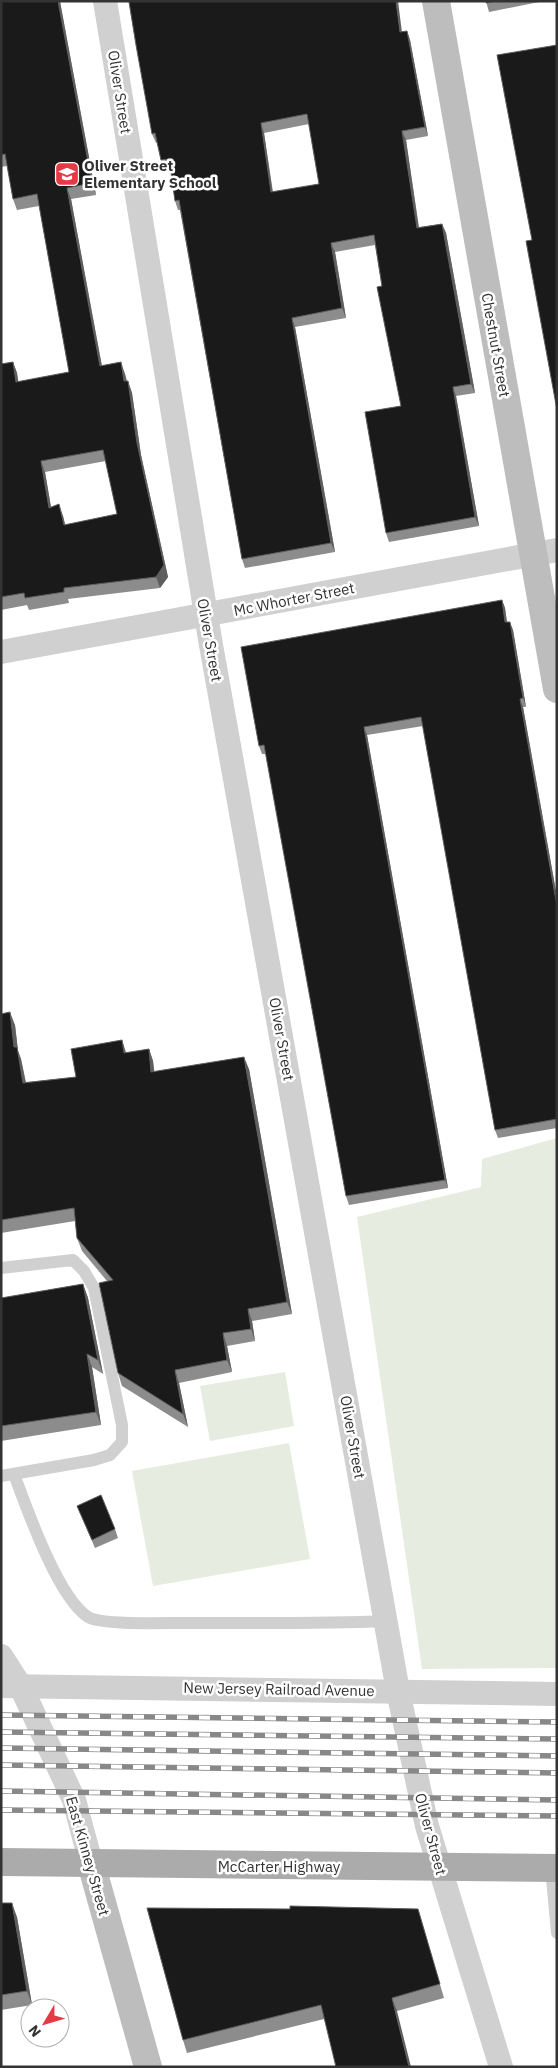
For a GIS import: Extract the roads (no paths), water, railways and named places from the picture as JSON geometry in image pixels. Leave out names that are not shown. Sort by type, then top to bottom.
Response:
[{"type":"main road","name":"McCarter Highway","points":[[1,1862],[554,1868]]},
{"type":"street","name":"Oliver Street","points":[[105,1],[206,616],[398,1691],[427,1826],[500,2067]]},
{"type":"street","name":"Chestnut Street","points":[[436,1],[544,552],[557,689]]},
{"type":"street","name":"Mc Whorter Street","points":[[1,652],[206,616],[544,552]]},
{"type":"street","name":"East Kinney Street","points":[[1,1656],[11,1686],[74,1800],[148,2067]]},
{"type":"street","name":"New Jersey Railroad Avenue","points":[[11,1686],[557,1694]]},
{"type":"lane","points":[[1,1268],[73,1260],[84,1271],[94,1288],[122,1425],[122,1442],[110,1455],[94,1460],[1,1476]]},
{"type":"lane","points":[[14,1474],[52,1567],[75,1606],[89,1618],[127,1623],[346,1623],[386,1621]]},
{"type":"lane","points":[[554,1868],[557,1932]]},
{"type":"railway","points":[[1,1715],[557,1722]]},
{"type":"railway","points":[[1,1732],[557,1739]]},
{"type":"railway","points":[[1,1748],[557,1756]]},
{"type":"railway","points":[[1,1765],[557,1773]]},
{"type":"railway","points":[[1,1791],[557,1800]]},
{"type":"railway","points":[[1,1810],[557,1816]]},
{"type":"place","name":"Oliver Street Elementary School","points":[[67,174]]}]
